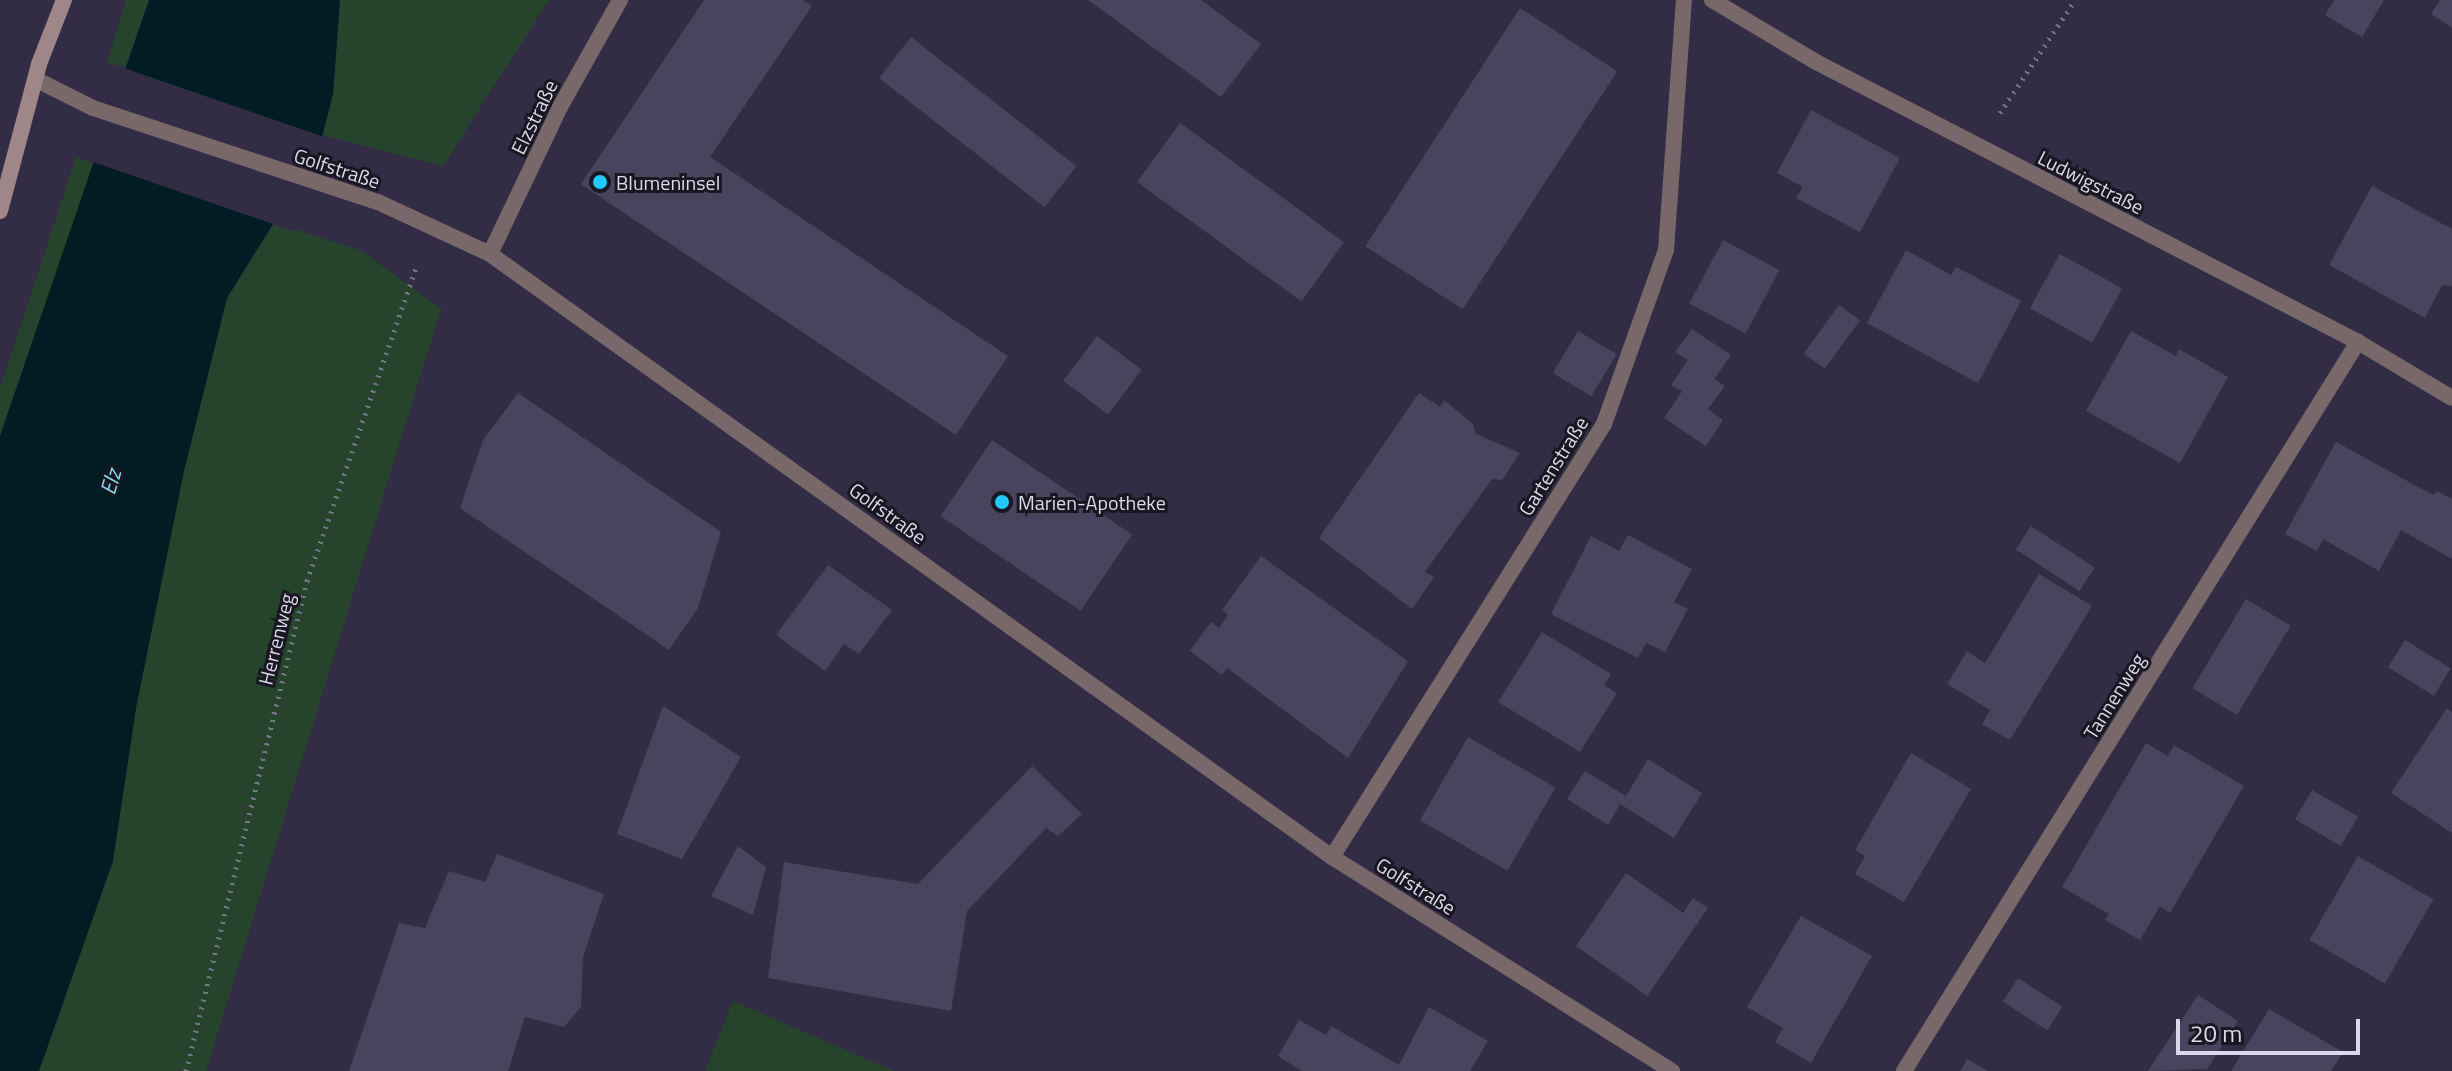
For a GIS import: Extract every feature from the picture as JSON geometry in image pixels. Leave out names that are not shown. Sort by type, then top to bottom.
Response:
[{"type":"street","points":[[0,211],[35,79],[64,0]]},
{"type":"street","name":"Elzstraße","points":[[490,254],[560,107],[620,0]]},
{"type":"street","name":"Gartenstraße","points":[[1332,857],[1604,424],[1666,250],[1684,0]]},
{"type":"street","name":"Ludwigstraße","points":[[1712,0],[1816,62],[2358,342],[2452,398]]},
{"type":"street","name":"Golfstraße","points":[[35,79],[93,108],[378,202],[490,254],[1332,857],[1672,1071]]},
{"type":"street","name":"Tannenweg","points":[[1904,1071],[2358,342]]},
{"type":"path","points":[[1978,146],[2075,0]]},
{"type":"path","name":"Herrenweg","points":[[186,1071],[307,581],[431,224]]},
{"type":"green space","points":[[126,0],[149,0],[125,67],[107,63]]},
{"type":"green space","points":[[340,0],[549,0],[443,166],[323,135],[333,94]]},
{"type":"green space","points":[[76,157],[95,163],[0,436],[0,388]]},
{"type":"green space","points":[[275,223],[362,251],[441,309],[206,1071],[39,1071],[113,861],[136,708],[184,471],[227,298]]},
{"type":"green space","points":[[733,1001],[894,1071],[705,1071]]},
{"type":"water","name":"Elz","points":[[149,0],[340,0],[333,94],[319,149],[227,298],[184,471],[136,708],[113,861],[39,1071],[0,1071],[0,436]]},
{"type":"pier","points":[[121,67],[326,138],[294,231],[89,161]]},
{"type":"building","points":[[704,0],[802,0],[812,6],[710,157],[1008,356],[956,435],[581,184]]},
{"type":"building","points":[[1088,0],[1201,0],[1261,44],[1221,97]]},
{"type":"building","points":[[2334,0],[2384,0],[2362,37],[2325,15]]},
{"type":"building","points":[[2440,0],[2452,0],[2452,28],[2431,14]]},
{"type":"building","points":[[1520,8],[1617,71],[1463,309],[1365,246]]},
{"type":"building","points":[[911,37],[1076,166],[1044,207],[879,78]]},
{"type":"building","points":[[1811,110],[1900,158],[1860,232],[1796,198],[1803,187],[1777,173]]},
{"type":"building","points":[[1180,123],[1344,242],[1301,301],[1137,182]]},
{"type":"building","points":[[2372,186],[2452,229],[2452,286],[2442,285],[2425,318],[2329,265]]},
{"type":"building","points":[[1723,240],[1780,270],[1746,334],[1689,304]]},
{"type":"building","points":[[1906,250],[1951,275],[1956,267],[2021,301],[1978,383],[1867,323]]},
{"type":"building","points":[[2060,254],[2122,288],[2092,343],[2030,308]]},
{"type":"building","points":[[1839,305],[1860,320],[1825,369],[1804,354]]},
{"type":"building","points":[[1692,329],[1731,355],[1714,379],[1725,386],[1708,409],[1723,420],[1706,446],[1664,418],[1682,391],[1671,385],[1688,360],[1675,352]]},
{"type":"building","points":[[1578,331],[1617,354],[1591,396],[1553,373]]},
{"type":"building","points":[[2131,331],[2176,356],[2179,349],[2228,377],[2180,463],[2086,411]]},
{"type":"building","points":[[1097,336],[1142,370],[1108,414],[1063,381]]},
{"type":"building","points":[[518,393],[721,532],[698,608],[669,650],[460,508],[483,440]]},
{"type":"building","points":[[1419,393],[1440,407],[1444,400],[1473,424],[1476,434],[1520,453],[1502,480],[1492,479],[1425,572],[1434,577],[1412,609],[1319,538]]},
{"type":"building","points":[[992,440],[1132,535],[1081,611],[941,516]]},
{"type":"building","points":[[2336,442],[2433,495],[2437,491],[2452,499],[2452,559],[2401,530],[2379,571],[2323,539],[2317,551],[2285,534]]},
{"type":"building","points":[[2031,526],[2095,567],[2079,591],[2016,549]]},
{"type":"building","points":[[1628,535],[1692,569],[1674,602],[1688,609],[1665,652],[1646,643],[1638,658],[1551,614],[1591,536],[1619,551]]},
{"type":"building","points":[[1261,556],[1408,661],[1348,758],[1227,668],[1222,675],[1190,651],[1211,622],[1219,628],[1228,615],[1222,610]]},
{"type":"building","points":[[828,565],[892,610],[859,654],[844,644],[825,671],[776,635]]},
{"type":"building","points":[[2039,574],[2092,606],[2010,740],[1982,724],[1990,710],[1947,684],[1967,651],[1985,663]]},
{"type":"building","points":[[2246,599],[2291,626],[2237,715],[2192,688]]},
{"type":"building","points":[[1542,632],[1611,674],[1604,685],[1617,693],[1580,752],[1498,702]]},
{"type":"building","points":[[2405,640],[2451,669],[2434,696],[2388,667]]},
{"type":"building","points":[[663,706],[741,757],[682,859],[617,834]]},
{"type":"building","points":[[2447,708],[2452,712],[2452,833],[2391,793]]},
{"type":"building","points":[[1468,737],[1555,787],[1507,871],[1420,820]]},
{"type":"building","points":[[2146,743],[2168,756],[2174,745],[2244,786],[2170,913],[2160,906],[2140,940],[2105,920],[2109,914],[2062,887]]},
{"type":"building","points":[[1911,753],[1971,789],[1904,902],[1855,874],[1865,856],[1855,850]]},
{"type":"building","points":[[1648,759],[1702,793],[1674,838],[1620,804],[1608,825],[1567,799],[1585,771],[1626,796]]},
{"type":"building","points":[[1032,766],[1082,814],[1058,836],[1046,828],[967,911],[951,1011],[768,978],[784,862],[918,884]]},
{"type":"building","points":[[2312,790],[2358,816],[2341,846],[2295,819]]},
{"type":"building","points":[[738,846],[766,867],[753,915],[711,896]]},
{"type":"building","points":[[497,854],[604,894],[583,957],[581,1007],[564,1027],[525,1017],[508,1071],[349,1071],[399,923],[425,928],[449,871],[485,882]]},
{"type":"building","points":[[2358,856],[2433,900],[2385,984],[2310,940]]},
{"type":"building","points":[[1626,873],[1683,913],[1693,898],[1708,908],[1647,996],[1576,946]]},
{"type":"building","points":[[1801,916],[1872,956],[1811,1063],[1775,1042],[1783,1028],[1747,1007]]},
{"type":"building","points":[[2018,978],[2062,1007],[2047,1030],[2003,1001]]},
{"type":"building","points":[[2198,995],[2238,1021],[2207,1069],[2148,1071]]},
{"type":"building","points":[[1429,1007],[1488,1041],[1470,1071],[1302,1071],[1278,1056],[1299,1020],[1326,1035],[1331,1026],[1399,1065]]},
{"type":"building","points":[[2269,1009],[2343,1052],[2331,1071],[2231,1071]]},
{"type":"building","points":[[1967,1059],[1988,1071],[1960,1071]]},
{"type":"place","name":"Blumeninsel","points":[[600,182]]},
{"type":"place","name":"Marien-Apotheke","points":[[1002,502]]}]
